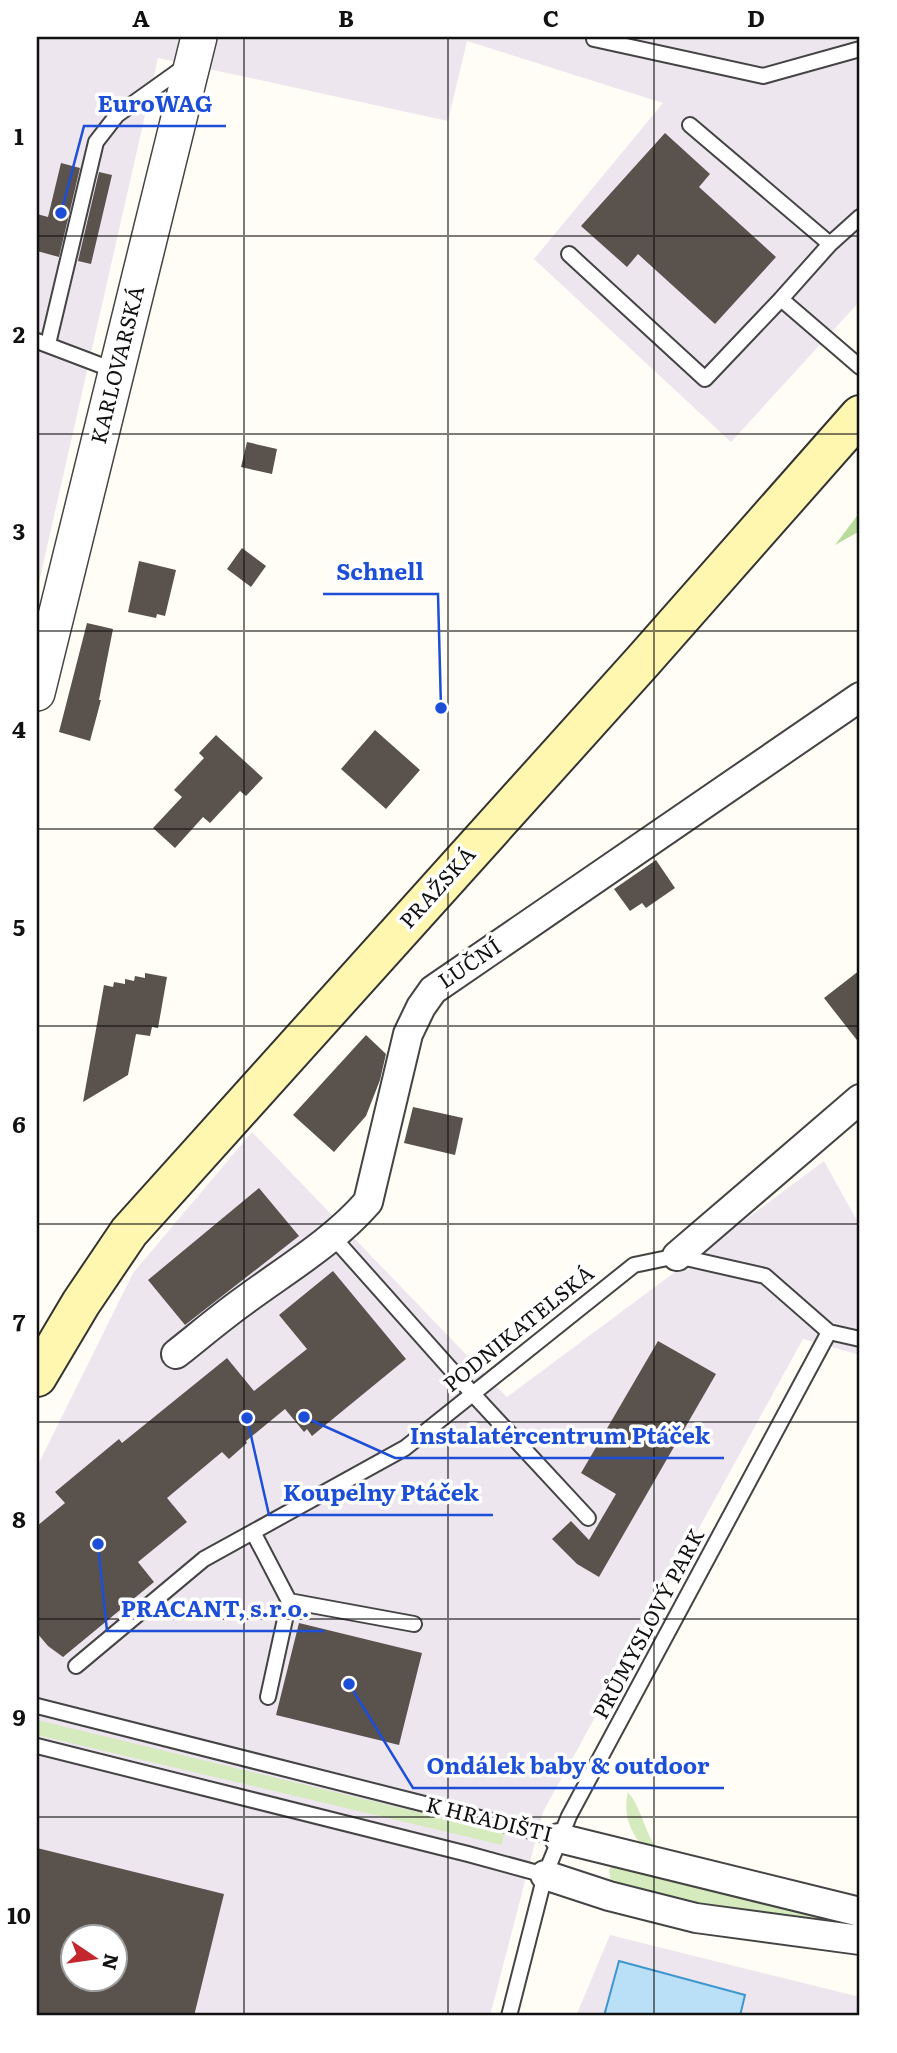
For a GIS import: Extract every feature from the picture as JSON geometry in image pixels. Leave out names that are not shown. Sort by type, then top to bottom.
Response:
[{"type":"main road","name":"PRAŽSKÁ","points":[[37,1377],[81,1303],[129,1232],[643,661],[860,415]]},
{"type":"street","name":"KARLOVARSKÁ","points":[[37,693],[196,48]]},
{"type":"street","name":"LUČNÍ","points":[[176,1354],[333,1237],[350,1223],[368,1202],[408,1034],[433,990],[860,697]]},
{"type":"street","points":[[677,1256],[860,1099]]},
{"type":"street","name":"K HRADIŠTI","points":[[559,1838],[860,1912]]},
{"type":"street","name":"K HRADIŠTI","points":[[545,1875],[609,1896],[696,1918],[860,1940]]},
{"type":"lane","points":[[594,37],[763,76],[860,49]]},
{"type":"lane","points":[[116,371],[42,343],[96,142],[117,115],[196,48]]},
{"type":"lane","points":[[690,125],[830,244]]},
{"type":"lane","points":[[569,254],[705,379],[830,244],[860,217]]},
{"type":"lane","points":[[781,299],[860,367]]},
{"type":"lane","points":[[333,1237],[588,1518]]},
{"type":"lane","name":"PODNIKATELSKÁ","points":[[76,1666],[204,1559],[405,1448],[634,1265],[677,1256],[765,1276],[830,1332]]},
{"type":"lane","points":[[830,1332],[860,1339]]},
{"type":"lane","name":"PRŮMYSLOVÝ PARK","points":[[509,2016],[545,1875],[559,1838],[830,1332]]},
{"type":"lane","points":[[253,1532],[289,1601],[268,1698]]},
{"type":"lane","points":[[289,1601],[414,1624]]},
{"type":"lane","name":"K HRADIŠTI","points":[[37,1706],[559,1838]]},
{"type":"lane","name":"K HRADIŠTI","points":[[37,1746],[545,1875]]},
{"type":"shaded area","points":[[37,37],[860,37],[860,301],[731,442],[534,259],[663,103],[467,41],[448,121],[158,58],[37,591]]},
{"type":"shaded area","points":[[252,1132],[507,1397],[824,1161],[860,1226],[860,1355],[803,1339],[543,1812],[490,2016],[37,2016],[37,1467],[133,1273]]},
{"type":"shaded area","points":[[610,1935],[860,1997],[860,2016],[576,2016]]},
{"type":"green space","points":[[860,512],[860,531],[835,545]]},
{"type":"green space","points":[[37,1720],[504,1833],[502,1845],[37,1735]]},
{"type":"green space","points":[[628,1792],[657,1849],[643,1847],[634,1834],[627,1815]]},
{"type":"green space","points":[[615,1865],[850,1922],[854,1928],[724,1917],[611,1885],[609,1869]]},
{"type":"water","points":[[619,1961],[745,1995],[740,2016],[604,2016]]},
{"type":"building","points":[[665,133],[710,174],[699,187],[776,257],[715,324],[638,254],[627,267],[581,226]]},
{"type":"building","points":[[61,163],[80,168],[59,257],[37,251],[37,214],[48,217]]},
{"type":"building","points":[[99,172],[112,175],[91,264],[78,261]]},
{"type":"building","points":[[247,442],[277,449],[272,474],[241,467]]},
{"type":"building","points":[[242,548],[266,566],[251,587],[227,569]]},
{"type":"building","points":[[139,561],[176,570],[165,616],[157,614],[156,618],[128,612]]},
{"type":"building","points":[[87,623],[113,629],[101,700],[90,741],[59,732]]},
{"type":"building","points":[[375,730],[420,770],[386,809],[341,769]]},
{"type":"building","points":[[216,735],[263,778],[246,796],[240,791],[210,823],[203,817],[175,848],[153,828],[182,797],[174,790],[204,758],[199,753]]},
{"type":"building","points":[[656,860],[675,888],[646,908],[642,903],[630,911],[614,889]]},
{"type":"building","points":[[860,970],[860,1044],[824,998]]},
{"type":"building","points":[[145,973],[167,977],[158,1028],[152,1027],[150,1036],[136,1034],[128,1075],[83,1102],[104,985],[113,987],[114,982],[125,984],[125,979],[134,981],[135,976],[145,978]]},
{"type":"building","points":[[366,1035],[386,1054],[380,1080],[366,1116],[334,1152],[293,1115]]},
{"type":"building","points":[[413,1107],[463,1118],[455,1155],[404,1143]]},
{"type":"building","points":[[259,1188],[299,1236],[185,1325],[148,1280]]},
{"type":"building","points":[[333,1271],[406,1359],[312,1436],[307,1429],[304,1432],[285,1409],[246,1441],[247,1443],[229,1459],[222,1452],[167,1498],[187,1522],[138,1562],[154,1582],[63,1657],[37,1633],[37,1526],[65,1503],[55,1492],[119,1439],[122,1443],[227,1358],[254,1391],[307,1349],[279,1315]]},
{"type":"building","points":[[658,1341],[716,1374],[599,1577],[577,1564],[552,1539],[571,1521],[589,1540],[616,1494],[581,1473]]},
{"type":"building","points":[[299,1623],[422,1653],[399,1745],[276,1715]]},
{"type":"building","points":[[37,1848],[224,1894],[194,2016],[37,2016]]},
{"type":"place","name":"EuroWAG","points":[[61,213]]},
{"type":"place","name":"Schnell","points":[[441,708]]},
{"type":"place","name":"Instalatércentrum Ptáček","points":[[304,1417]]},
{"type":"place","name":"Koupelny Ptáček","points":[[247,1418]]},
{"type":"place","name":"PRACANT, s.r.o.","points":[[98,1544]]},
{"type":"place","name":"Ondálek baby & outdoor","points":[[349,1684]]}]
